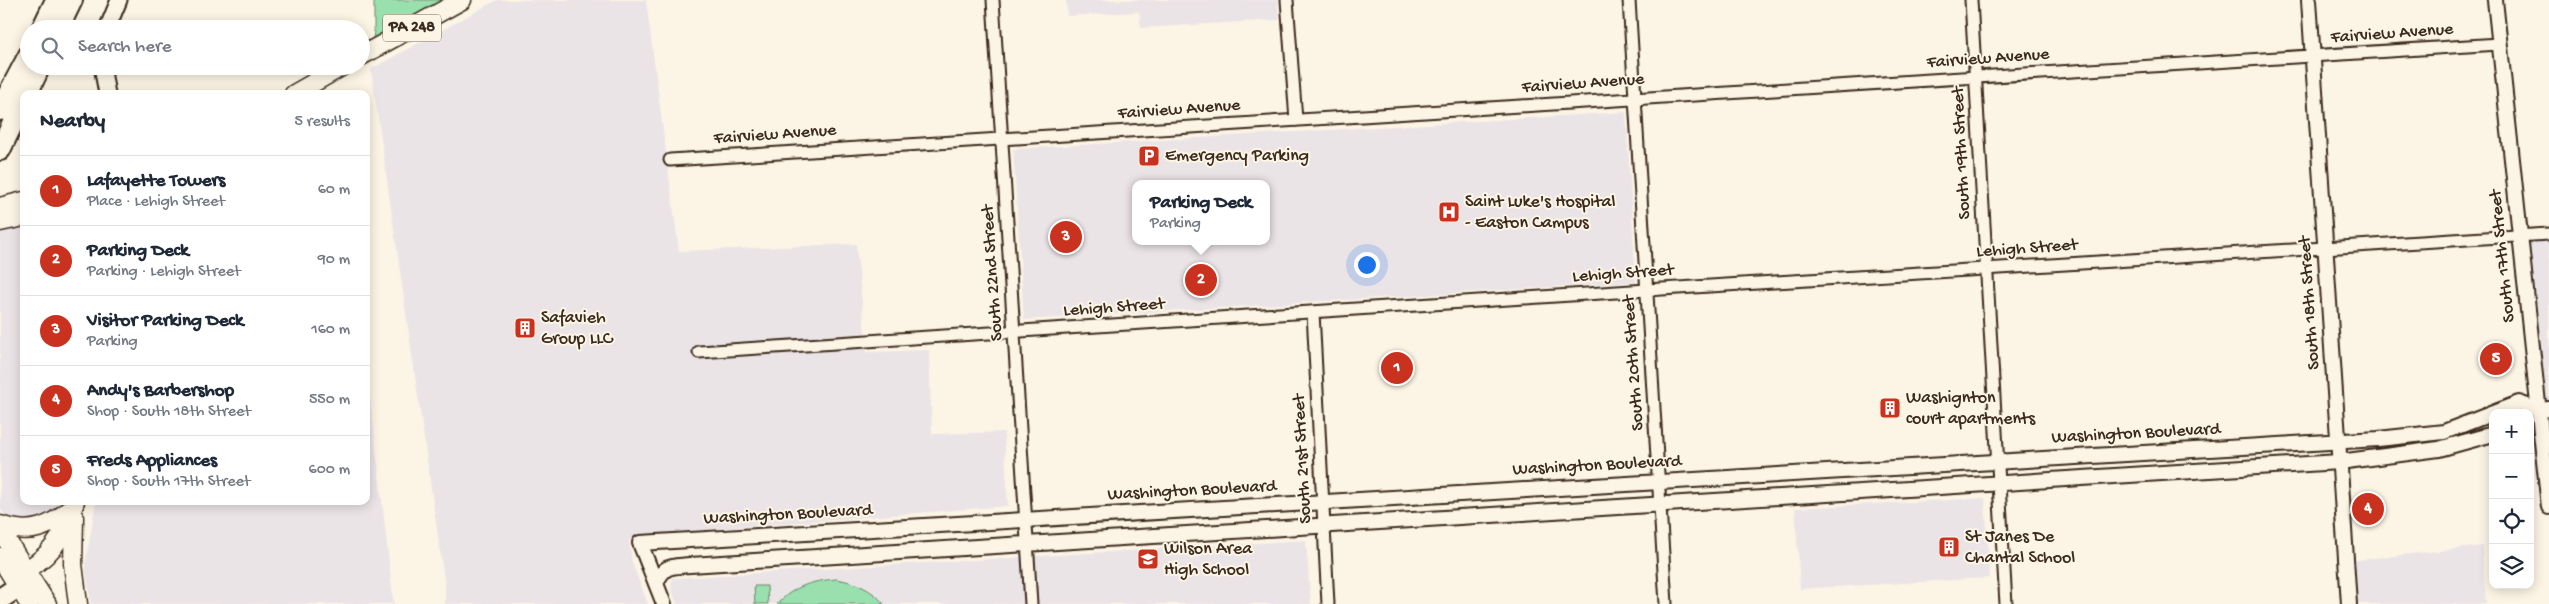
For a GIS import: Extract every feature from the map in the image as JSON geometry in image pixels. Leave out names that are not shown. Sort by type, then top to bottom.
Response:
[{"type":"highway","points":[[43,20],[45,0]]},
{"type":"highway","points":[[46,20],[56,0]]},
{"type":"highway","points":[[62,20],[72,0]]},
{"type":"highway","points":[[0,110],[20,72]]},
{"type":"highway","points":[[29,90],[36,75]]},
{"type":"highway","points":[[0,150],[20,108]]},
{"type":"highway","points":[[0,599],[14,580]]},
{"type":"main road","points":[[110,20],[118,0]]},
{"type":"main road","name":"PA 248","points":[[370,51],[462,0]]},
{"type":"main road","points":[[103,75],[105,90]]},
{"type":"main road","points":[[301,90],[327,75]]},
{"type":"main road","points":[[0,207],[20,202]]},
{"type":"main road","points":[[0,222],[20,218]]},
{"type":"main road","points":[[0,525],[19,530],[40,529],[52,524],[73,505]]},
{"type":"main road","points":[[14,580],[42,560],[59,542],[74,505]]},
{"type":"main road","points":[[75,505],[73,564],[78,604]]},
{"type":"main road","points":[[0,529],[14,580],[47,604]]},
{"type":"main road","points":[[0,557],[29,604]]},
{"type":"street","name":"South 22nd Street","points":[[993,0],[1031,604]]},
{"type":"street","points":[[1287,0],[1296,120]]},
{"type":"street","name":"South 20th Street","points":[[1629,0],[1666,604]]},
{"type":"street","name":"South 19th Street","points":[[1971,0],[2006,604]]},
{"type":"street","name":"South 18th Street","points":[[2309,0],[2349,604]]},
{"type":"street","name":"South 17th Street","points":[[2494,0],[2549,507]]},
{"type":"street","name":"Fairview Avenue","points":[[670,160],[2499,44]]},
{"type":"street","name":"Lehigh Street","points":[[700,352],[1647,290],[2549,234]]},
{"type":"street","name":"South 21st Street","points":[[1313,312],[1328,604]]},
{"type":"street","name":"Washington Boulevard","points":[[656,583],[640,543],[2378,439],[2444,432],[2519,403],[2539,412]]},
{"type":"street","points":[[664,604],[656,583],[662,571],[668,567],[2340,462],[2439,449],[2489,435]]},
{"type":"shaded area","points":[[497,0],[646,0],[679,251],[856,244],[867,352],[929,350],[932,434],[1004,432],[1008,506],[640,535],[629,541],[632,562],[648,604],[445,604],[445,586],[371,69]]},
{"type":"shaded area","points":[[1066,0],[1278,0],[1279,20],[1141,28],[1139,12],[1067,16]]},
{"type":"shaded area","name":"Saint Luke's Hospital - Easton Campus","points":[[1626,112],[1636,282],[1024,320],[1013,149]]},
{"type":"shaded area","points":[[20,227],[20,505],[58,505],[56,509],[45,519],[22,522],[6,518],[0,508],[0,232]]},
{"type":"shaded area","points":[[2549,229],[2549,404],[2538,405],[2518,230]]},
{"type":"shaded area","points":[[370,398],[394,604],[91,604],[85,566],[95,505],[370,505]]},
{"type":"shaded area","points":[[1985,498],[1990,578],[1800,589],[1795,508]]},
{"type":"shaded area","name":"Wilson Area High School","points":[[1306,540],[1311,604],[677,604],[671,588],[672,578]]},
{"type":"shaded area","points":[[2482,546],[2486,604],[2349,604],[2347,561]]},
{"type":"green space","points":[[374,0],[462,0],[371,50],[374,32]]},
{"type":"green space","points":[[836,579],[863,587],[884,604],[777,604],[790,593],[804,586],[819,581]]},
{"type":"green space","points":[[754,586],[767,586],[768,604],[755,604]]},
{"type":"place","name":"Emergency Parking","points":[[1149,156]]},
{"type":"place","name":"Saint Luke's Hospital - Easton Campus","points":[[1449,212]]},
{"type":"place","name":"Visitor Parking Deck","points":[[1066,237]]},
{"type":"place","name":"Parking Deck","points":[[1201,280]]},
{"type":"place","name":"Safavieh Group LLC","points":[[525,328]]},
{"type":"place","name":"Freds Appliances","points":[[2496,359]]},
{"type":"place","name":"Lafayette Towers","points":[[1397,368]]},
{"type":"place","name":"Washignton court apartments","points":[[1890,408]]},
{"type":"place","name":"Andy's Barbershop","points":[[2368,509]]},
{"type":"place","name":"St Janes De Chantal School","points":[[1949,547]]},
{"type":"place","name":"Wilson Area High School","points":[[1148,559]]}]
